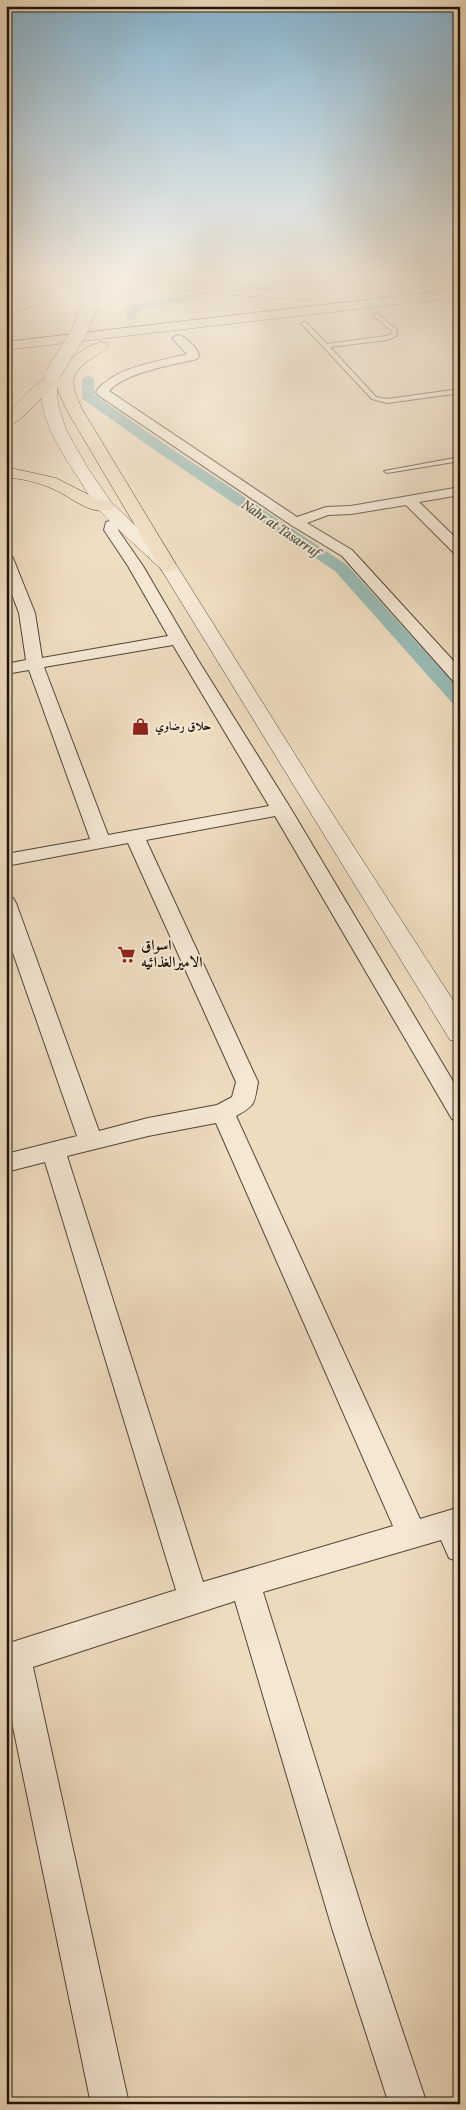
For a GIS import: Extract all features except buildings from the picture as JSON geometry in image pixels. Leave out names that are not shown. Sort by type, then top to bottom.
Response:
[{"type":"highway","points":[[67,374],[65,385],[74,410],[168,566]]},
{"type":"highway","points":[[6,422],[23,409],[41,386],[52,377]]},
{"type":"highway","points":[[6,472],[39,478],[57,484],[74,492],[93,505],[105,506]]},
{"type":"street","points":[[129,374],[105,386],[102,392],[296,522],[346,553],[460,678]]},
{"type":"street","points":[[52,377],[49,391],[50,404],[58,430],[79,467],[105,506],[168,566],[310,796],[460,1033]]},
{"type":"street","points":[[296,522],[326,511],[351,510],[460,491]]},
{"type":"street","points":[[410,501],[460,551]]},
{"type":"street","points":[[121,522],[111,526],[111,530],[128,554],[176,639],[282,809],[460,1113]]},
{"type":"street","points":[[6,558],[27,613],[34,664],[101,843]]},
{"type":"street","points":[[6,669],[176,639]]},
{"type":"street","points":[[6,860],[282,809]]},
{"type":"street","points":[[6,1163],[148,1127],[224,1113],[243,1102],[247,1082],[135,837]]},
{"type":"street","points":[[6,904],[91,1142]]},
{"type":"street","points":[[224,1113],[412,1535]]},
{"type":"street","points":[[54,1152],[194,1600]]},
{"type":"street","points":[[110,2104],[10,1659],[245,1584],[412,1535],[457,1531]]},
{"type":"street","points":[[245,1584],[347,1918],[408,2104]]},
{"type":"lane","points":[[352,374],[374,398],[387,401],[457,391],[460,397]]},
{"type":"lane","points":[[387,470],[460,459]]},
{"type":"waterway","name":"Nahr at Tasarruf","points":[[88,379],[89,397],[164,450],[341,568],[460,701]]},
{"type":"place","name":"حلاق رضاوي","points":[[141,726]]},
{"type":"place","name":"اسواق الاميرالغذائيه","points":[[127,954]]}]
